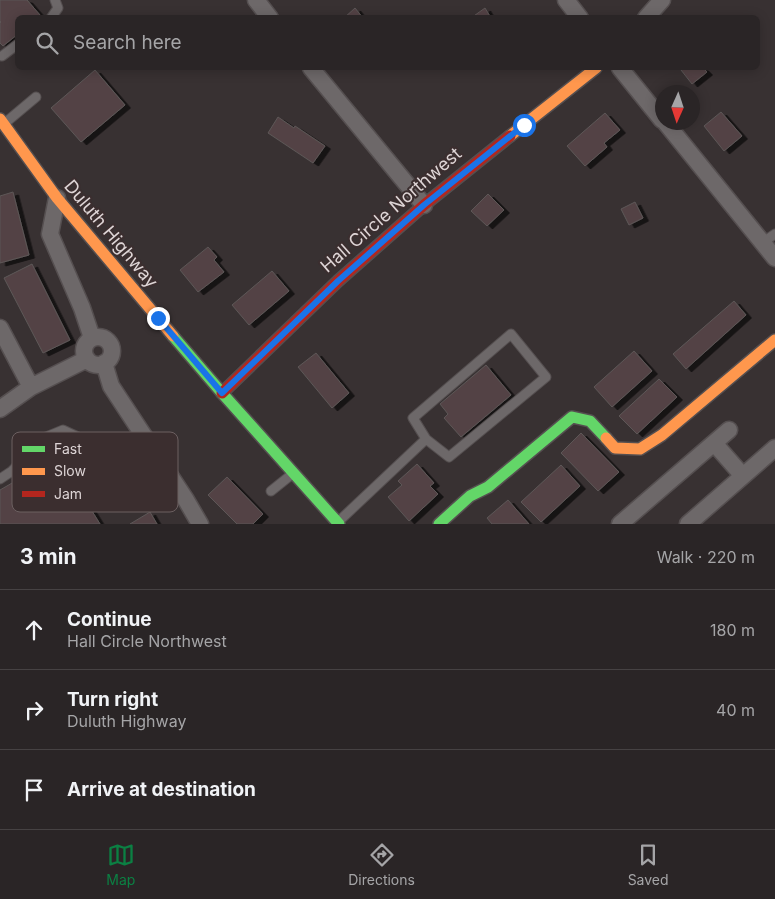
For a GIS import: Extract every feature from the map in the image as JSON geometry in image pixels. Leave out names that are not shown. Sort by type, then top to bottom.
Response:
[{"type":"street","points":[[256,0],[268,15]]},
{"type":"street","points":[[566,0],[578,15]]},
{"type":"street","points":[[649,15],[662,0]]},
{"type":"street","points":[[313,70],[424,205]]},
{"type":"street","name":"Hall Circle Northwest","points":[[222,393],[261,351],[424,205],[593,70]]},
{"type":"street","points":[[622,70],[655,110]]},
{"type":"street","name":"Duluth Highway","points":[[2,121],[57,198],[222,393],[338,523]]},
{"type":"street","points":[[672,130],[769,238],[775,258]]},
{"type":"street","points":[[57,198],[50,234],[82,308],[92,338]]},
{"type":"street","points":[[0,328],[31,387]]},
{"type":"street","points":[[92,338],[104,338],[111,347],[110,358],[104,363],[92,364],[87,359],[84,351],[86,343],[92,338]]},
{"type":"street","points":[[439,524],[452,520],[470,496],[488,487],[572,417],[590,421],[615,448],[640,449],[662,435],[775,340]]},
{"type":"street","points":[[0,409],[31,387],[87,359]]},
{"type":"street","points":[[104,363],[111,386],[141,432]]},
{"type":"street","points":[[620,524],[730,430]]},
{"type":"street","points":[[714,443],[743,476]]},
{"type":"street","points":[[688,524],[775,448]]},
{"type":"street","points":[[178,488],[200,524]]},
{"type":"lane","points":[[52,15],[58,8],[55,0]]},
{"type":"lane","points":[[2,56],[15,46]]},
{"type":"lane","points":[[2,121],[36,97]]},
{"type":"lane","points":[[511,334],[546,377],[449,457],[426,440],[412,418],[511,334]]},
{"type":"lane","points":[[338,523],[426,440]]},
{"type":"lane","points":[[0,479],[12,470]]},
{"type":"lane","points":[[271,491],[293,473]]},
{"type":"building","points":[[0,0],[27,0],[40,15],[15,15],[15,36],[3,46],[0,43]]},
{"type":"building","points":[[355,8],[361,15],[347,15]]},
{"type":"building","points":[[485,8],[489,15],[475,15]]},
{"type":"building","points":[[95,70],[125,105],[81,142],[51,108]]},
{"type":"building","points":[[681,70],[705,70],[707,72],[692,84]]},
{"type":"building","points":[[721,112],[742,136],[724,151],[704,126]]},
{"type":"building","points":[[605,113],[620,130],[604,143],[607,147],[585,166],[567,146]]},
{"type":"building","points":[[278,117],[325,146],[313,163],[268,133]]},
{"type":"building","points":[[13,192],[29,255],[0,263],[0,196]]},
{"type":"building","points":[[488,194],[504,210],[487,226],[471,211]]},
{"type":"building","points":[[635,202],[643,218],[629,225],[621,209]]},
{"type":"building","points":[[208,247],[217,257],[214,260],[224,272],[198,292],[180,270]]},
{"type":"building","points":[[32,264],[70,340],[43,353],[4,278]]},
{"type":"building","points":[[272,271],[289,291],[249,325],[232,305]]},
{"type":"building","points":[[734,301],[746,315],[686,369],[673,354]]},
{"type":"building","points":[[634,351],[652,371],[612,407],[594,387]]},
{"type":"building","points":[[316,353],[349,393],[332,408],[298,367]]},
{"type":"building","points":[[486,365],[511,395],[461,437],[444,418],[448,414],[440,404]]},
{"type":"building","points":[[659,379],[677,397],[637,434],[619,416]]},
{"type":"building","points":[[581,433],[619,472],[598,491],[561,453]]},
{"type":"building","points":[[417,464],[434,483],[430,486],[438,494],[409,521],[388,497],[402,485],[398,481]]},
{"type":"building","points":[[561,465],[580,486],[541,522],[521,502]]},
{"type":"building","points":[[227,477],[263,514],[253,524],[237,524],[208,495]]},
{"type":"building","points":[[12,483],[12,512],[93,512],[100,524],[0,524],[0,490]]},
{"type":"building","points":[[508,500],[529,524],[492,524],[487,518]]},
{"type":"building","points":[[150,512],[157,524],[130,524]]},
{"type":"traffic: fast","points":[[173,336],[339,524]]},
{"type":"traffic: fast","points":[[439,524],[470,496],[488,487],[572,417],[590,421],[606,438]]},
{"type":"traffic: slow","points":[[510,136],[593,70]]},
{"type":"traffic: slow","points":[[0,119],[57,198],[173,336]]},
{"type":"traffic: slow","points":[[606,438],[615,448],[640,449],[662,435],[775,340]]},
{"type":"traffic: jam","points":[[222,393],[338,281],[424,205],[510,136]]},
{"type":"route","points":[[158,318],[222,393],[338,281],[424,205],[524,125]]}]
